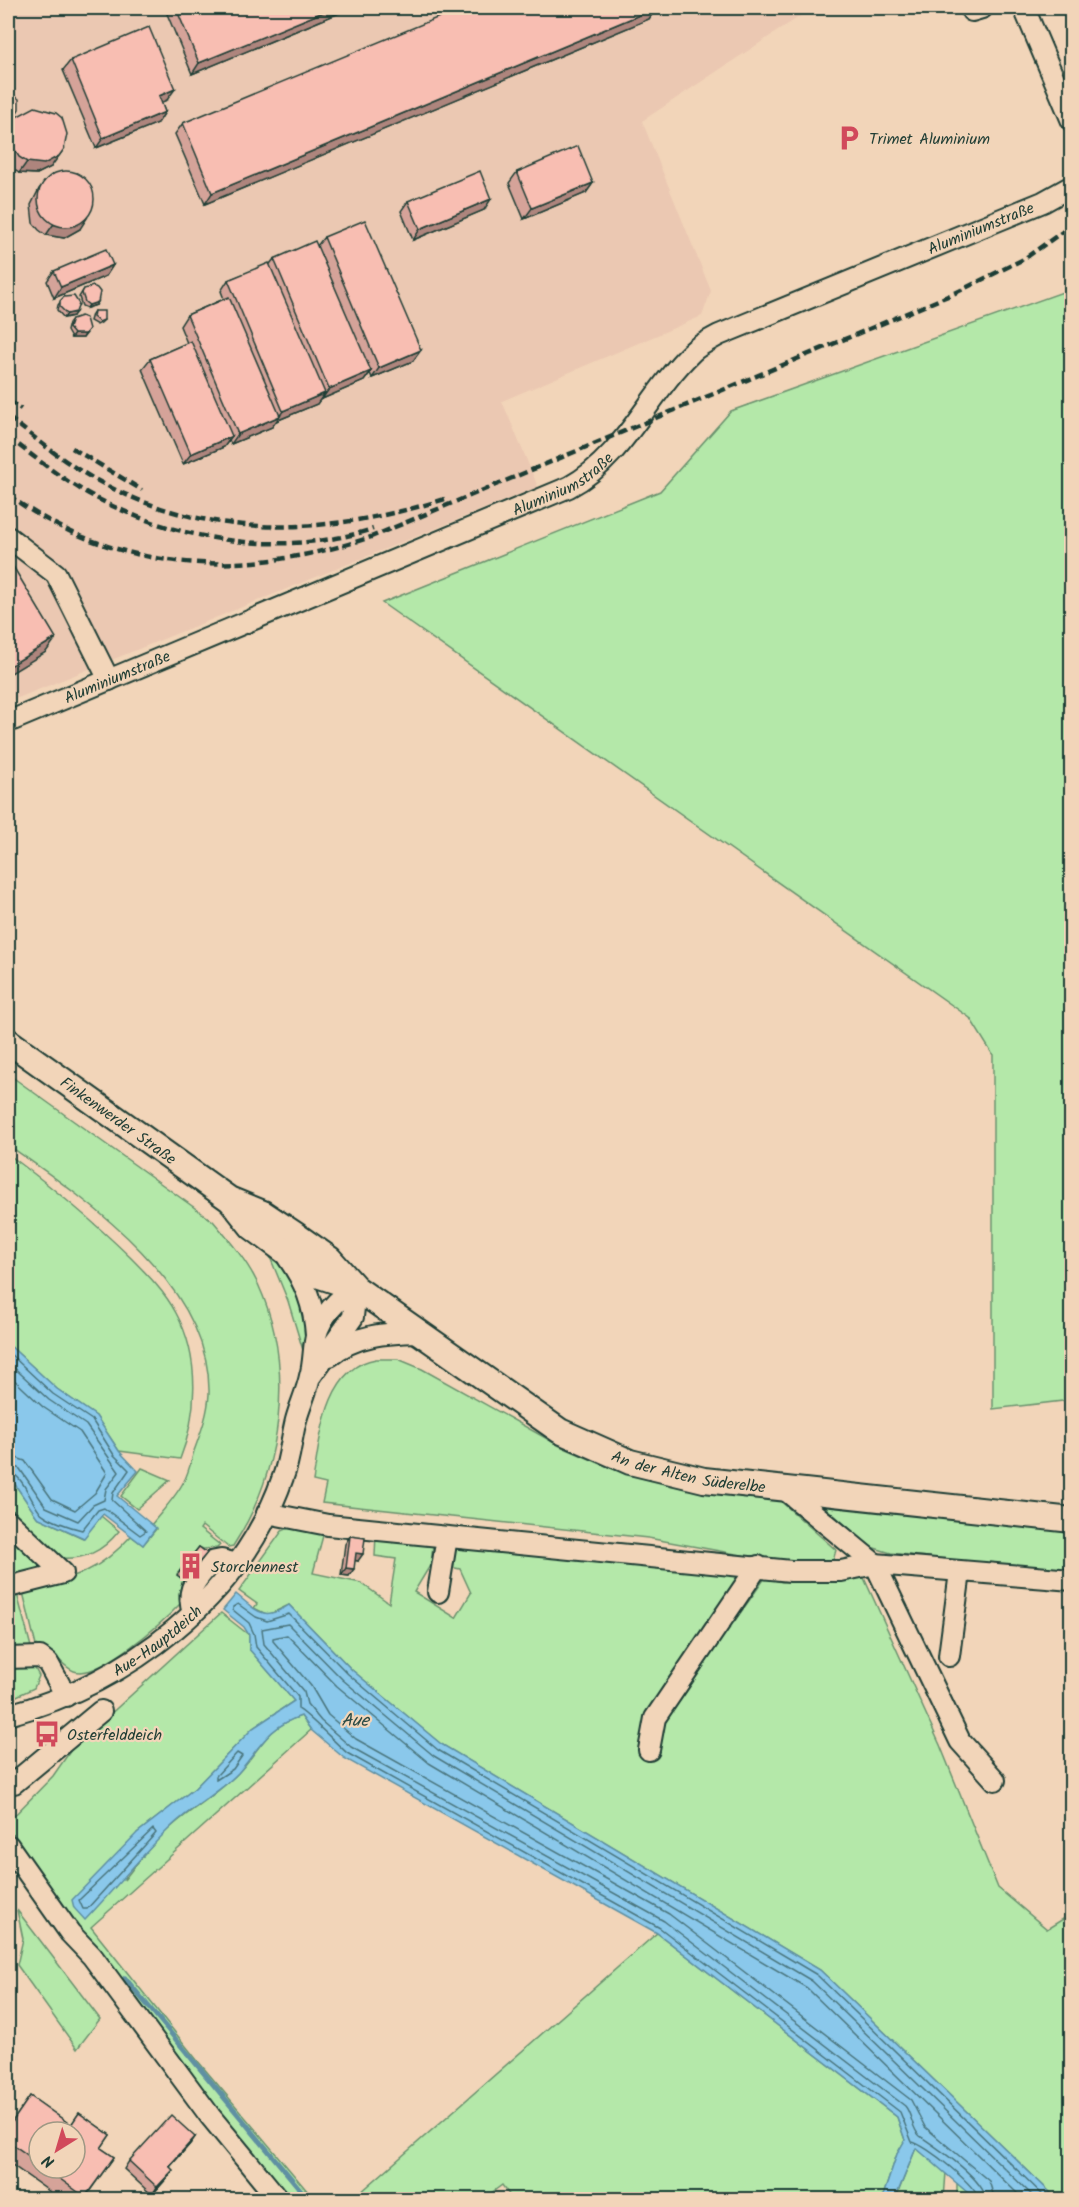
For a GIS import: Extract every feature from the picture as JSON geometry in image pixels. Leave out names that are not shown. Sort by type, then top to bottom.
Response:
[{"type":"main road","name":"Finkenwerder Straße","points":[[8,1041],[229,1199],[263,1213],[330,1259],[356,1288]]},
{"type":"main road","name":"Finkenwerder Straße","points":[[229,1199],[252,1227],[317,1275],[356,1288]]},
{"type":"main road","name":"An der Alten Süderelbe","points":[[356,1288],[531,1413],[605,1453],[676,1474],[1071,1520]]},
{"type":"street","points":[[1024,8],[1071,121]]},
{"type":"street","name":"Aluminiumstraße","points":[[8,722],[568,487],[587,477],[603,463],[670,376],[694,350],[768,314],[1043,202],[1071,186]]},
{"type":"street","points":[[8,537],[56,574],[109,680]]},
{"type":"street","points":[[284,1251],[310,1296],[316,1335],[317,1369]]},
{"type":"street","points":[[316,1335],[333,1306],[356,1288]]},
{"type":"street","points":[[356,1288],[352,1317],[317,1369],[296,1419],[284,1476],[267,1513],[328,1525],[791,1571],[841,1571],[875,1564],[1071,1580]]},
{"type":"street","points":[[317,1369],[336,1351],[357,1340],[385,1334],[419,1332]]},
{"type":"street","points":[[783,1488],[875,1564],[960,1742],[995,1780]]},
{"type":"street","name":"Aue-Hauptdeich","points":[[8,1715],[66,1696],[133,1661],[194,1613],[237,1564],[267,1513]]},
{"type":"street","points":[[8,1521],[63,1573],[8,1587]]},
{"type":"street","points":[[438,1592],[447,1537]]},
{"type":"street","points":[[649,1750],[655,1718],[758,1566]]},
{"type":"street","points":[[949,1656],[960,1572]]},
{"type":"street","points":[[8,1658],[40,1657],[48,1663],[66,1696]]},
{"type":"street","points":[[8,1784],[14,1783],[101,1711]]},
{"type":"street","points":[[8,1845],[70,1933],[92,1956],[210,2116],[279,2199]]},
{"type":"shaded area","points":[[8,8],[811,9],[642,121],[711,291],[702,316],[502,401],[538,487],[8,702]]},
{"type":"green space","points":[[1071,289],[1071,1400],[993,1409],[993,1055],[970,1018],[382,603],[660,491],[731,411]]},
{"type":"green space","points":[[8,1074],[213,1221],[243,1259],[258,1284],[270,1316],[277,1349],[280,1384],[278,1418],[272,1452],[263,1485],[250,1517],[233,1546],[228,1547],[202,1526],[200,1529],[220,1545],[217,1548],[199,1547],[177,1574],[183,1580],[179,1594],[181,1603],[131,1647],[99,1667],[85,1671],[74,1671],[64,1665],[48,1649],[36,1646],[22,1588],[82,1573],[106,1559],[131,1536],[143,1545],[156,1529],[151,1525],[184,1481],[204,1423],[209,1394],[204,1354],[190,1317],[168,1282],[139,1249],[73,1192],[8,1145]]},
{"type":"green space","points":[[8,1154],[40,1178],[115,1243],[155,1284],[176,1313],[189,1348],[194,1386],[190,1423],[180,1459],[119,1451],[96,1416],[57,1389],[8,1344]]},
{"type":"green space","points":[[270,1257],[288,1272],[301,1298],[306,1329],[302,1347],[288,1301]]},
{"type":"green space","points":[[376,1359],[398,1359],[422,1369],[560,1446],[613,1469],[656,1481],[777,1498],[836,1550],[832,1564],[747,1556],[648,1538],[322,1503],[326,1484],[313,1481],[328,1408],[336,1390],[346,1376],[359,1365]]},
{"type":"green space","points":[[142,1468],[170,1480],[137,1509],[121,1496]]},
{"type":"green space","points":[[8,1474],[37,1517],[83,1538],[101,1516],[119,1531],[106,1544],[92,1553],[77,1558],[58,1558],[8,1511]]},
{"type":"green space","points":[[819,1502],[1071,1530],[1071,1573],[891,1553],[871,1547]]},
{"type":"green space","points":[[289,1528],[324,1532],[313,1573],[361,1583],[389,1603],[396,1559],[375,1556],[376,1534],[433,1545],[431,1564],[414,1592],[456,1618],[471,1593],[460,1569],[450,1567],[452,1551],[460,1543],[742,1573],[718,1611],[734,1622],[765,1578],[782,1582],[864,1578],[940,1745],[998,1888],[1047,1929],[1071,1914],[1071,2199],[1057,2199],[820,1970],[441,1744],[352,1670],[289,1605],[268,1615],[254,1608],[257,1604],[239,1591],[282,1531]]},
{"type":"green space","points":[[8,1529],[44,1564],[43,1569],[8,1583]]},
{"type":"green space","points":[[16,1590],[31,1647],[8,1653],[8,1592]]},
{"type":"green space","points":[[221,1613],[249,1635],[249,1649],[294,1701],[253,1728],[195,1788],[137,1833],[124,1880],[162,1835],[238,1773],[272,1732],[301,1716],[311,1730],[91,1927],[197,2060],[314,2199],[287,2199],[215,2112],[8,1832],[8,1822],[53,1776],[71,1750]]},
{"type":"green space","points":[[8,1663],[33,1665],[39,1676],[34,1688],[8,1700]]},
{"type":"green space","points":[[17,1910],[100,2019],[77,2049],[17,1965],[23,1939]]},
{"type":"green space","points":[[657,1933],[897,2117],[905,2140],[897,2154],[882,2199],[513,2200],[502,2185],[483,2199],[352,2200]]},
{"type":"green space","points":[[916,2148],[946,2172],[944,2199],[895,2200]]},
{"type":"green space","points":[[957,2183],[975,2199],[957,2200]]},
{"type":"water","points":[[8,1344],[57,1389],[96,1416],[119,1451],[138,1471],[117,1496],[156,1528],[143,1545],[103,1514],[84,1538],[37,1517],[8,1474]]},
{"type":"water","name":"Aue","points":[[236,1594],[261,1612],[273,1613],[289,1605],[352,1670],[441,1744],[820,1970],[1057,2199],[975,2199],[916,2148],[895,2199],[882,2199],[897,2154],[905,2140],[897,2117],[657,1933],[344,1758],[311,1730],[301,1716],[272,1732],[231,1780],[173,1825],[85,1920],[74,1908],[72,1900],[137,1833],[195,1788],[253,1728],[294,1701],[249,1649],[249,1635],[244,1627],[223,1610]]},
{"type":"building","points":[[176,8],[333,8],[199,63]]},
{"type":"building","points":[[461,8],[656,8],[212,193],[183,123]]},
{"type":"building","points":[[149,27],[175,89],[159,96],[165,112],[103,138],[71,60]]},
{"type":"building","points":[[11,93],[19,99],[19,109],[16,114],[8,116],[8,94]]},
{"type":"building","points":[[35,107],[56,113],[62,118],[67,134],[64,149],[59,156],[44,164],[27,162],[19,157],[10,142],[11,125],[16,117]]},
{"type":"building","points":[[578,146],[593,183],[532,208],[517,172]]},
{"type":"building","points":[[66,171],[81,176],[89,184],[94,199],[89,214],[81,222],[66,227],[51,222],[43,214],[38,199],[43,184],[51,176]]},
{"type":"building","points":[[480,171],[491,199],[420,229],[408,201]]},
{"type":"building","points":[[365,220],[421,350],[379,368],[324,237]]},
{"type":"building","points":[[315,241],[371,371],[329,389],[274,259]]},
{"type":"building","points":[[106,249],[113,265],[61,287],[54,271]]},
{"type":"building","points":[[269,263],[325,393],[283,411],[228,280]]},
{"type":"building","points":[[93,286],[100,292],[98,302],[89,305],[85,302],[82,293],[84,289]]},
{"type":"building","points":[[74,296],[79,304],[76,312],[67,314],[60,307],[60,301],[64,297]]},
{"type":"building","points":[[229,297],[280,416],[238,434],[187,315]]},
{"type":"building","points":[[94,311],[104,311],[104,320],[99,322],[93,317]]},
{"type":"building","points":[[81,316],[86,318],[89,329],[85,334],[74,334],[69,328],[72,319]]},
{"type":"building","points":[[191,341],[232,436],[191,454],[150,359]]},
{"type":"building","points":[[8,558],[56,638],[8,667]]},
{"type":"building","points":[[350,1536],[365,1538],[363,1554],[356,1553],[354,1569],[346,1568]]},
{"type":"building","name":"Storchennest","points":[[199,1547],[207,1553],[187,1577],[180,1571]]},
{"type":"building","points":[[30,2096],[64,2120],[27,2120],[27,2154],[8,2141],[8,2128]]},
{"type":"building","points":[[79,2113],[110,2135],[101,2148],[114,2157],[85,2197],[62,2180],[87,2180],[87,2120],[74,2120]]},
{"type":"building","points":[[171,2115],[195,2137],[169,2166],[173,2170],[157,2187],[129,2161]]},
{"type":"waterway","points":[[125,1978],[309,2200]]},
{"type":"railway","points":[[8,495],[50,521],[94,541],[138,555],[184,562],[230,563],[277,559],[324,551],[371,537],[955,293],[1024,259],[1072,225]]},
{"type":"railway","points":[[8,400],[21,409]]},
{"type":"railway","points":[[8,417],[57,455],[89,476],[132,497],[175,512],[219,522],[263,526],[308,526],[353,521],[399,512],[445,499]]},
{"type":"railway","points":[[8,437],[82,490],[115,507],[187,532],[224,540],[299,543],[336,538],[373,529]]},
{"type":"railway","points":[[72,448],[142,490]]},
{"type":"place","name":"Trimet Aluminium","points":[[849,138]]},
{"type":"place","name":"Storchennest","points":[[191,1566]]},
{"type":"place","name":"Osterfelddeich","points":[[47,1734]]}]
